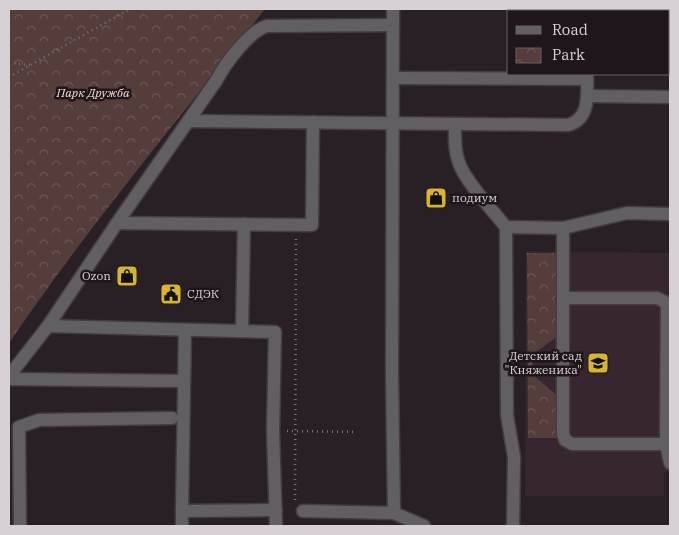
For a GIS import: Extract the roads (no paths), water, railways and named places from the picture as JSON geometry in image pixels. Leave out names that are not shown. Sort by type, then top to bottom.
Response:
[{"type":"lane","points":[[393,9],[392,373],[394,513]]},
{"type":"lane","points":[[9,377],[48,326],[221,72],[252,33],[267,26],[393,25]]},
{"type":"lane","points":[[188,121],[568,125],[579,121],[586,109],[587,76],[393,78]]},
{"type":"lane","points":[[587,96],[670,97]]},
{"type":"lane","points":[[117,223],[312,225],[313,122]]},
{"type":"lane","points":[[454,124],[455,148],[463,173],[506,227],[507,415],[514,457],[513,526]]},
{"type":"lane","points":[[506,227],[563,228],[627,214],[670,214]]},
{"type":"lane","points":[[242,331],[244,224]]},
{"type":"lane","points":[[563,228],[563,434],[565,440],[572,444],[666,444]]},
{"type":"lane","points":[[563,298],[657,298],[665,302],[667,308],[666,444],[670,463]]},
{"type":"lane","points":[[48,326],[275,332],[273,431],[276,526]]},
{"type":"lane","points":[[182,526],[185,330]]},
{"type":"lane","points":[[9,377],[183,381]]},
{"type":"lane","points":[[20,526],[14,431],[39,420],[172,418]]},
{"type":"lane","points":[[182,511],[276,510]]},
{"type":"lane","points":[[303,511],[394,513],[424,526]]},
{"type":"place","name":"подиум","points":[[436,198]]},
{"type":"place","name":"Ozon","points":[[127,276]]},
{"type":"place","name":"СДЭК","points":[[171,294]]},
{"type":"place","name":"Детский сад \"Княженика\"","points":[[598,363]]},
{"type":"park label","name":"Парк Дружба","points":[[93,93]]}]
